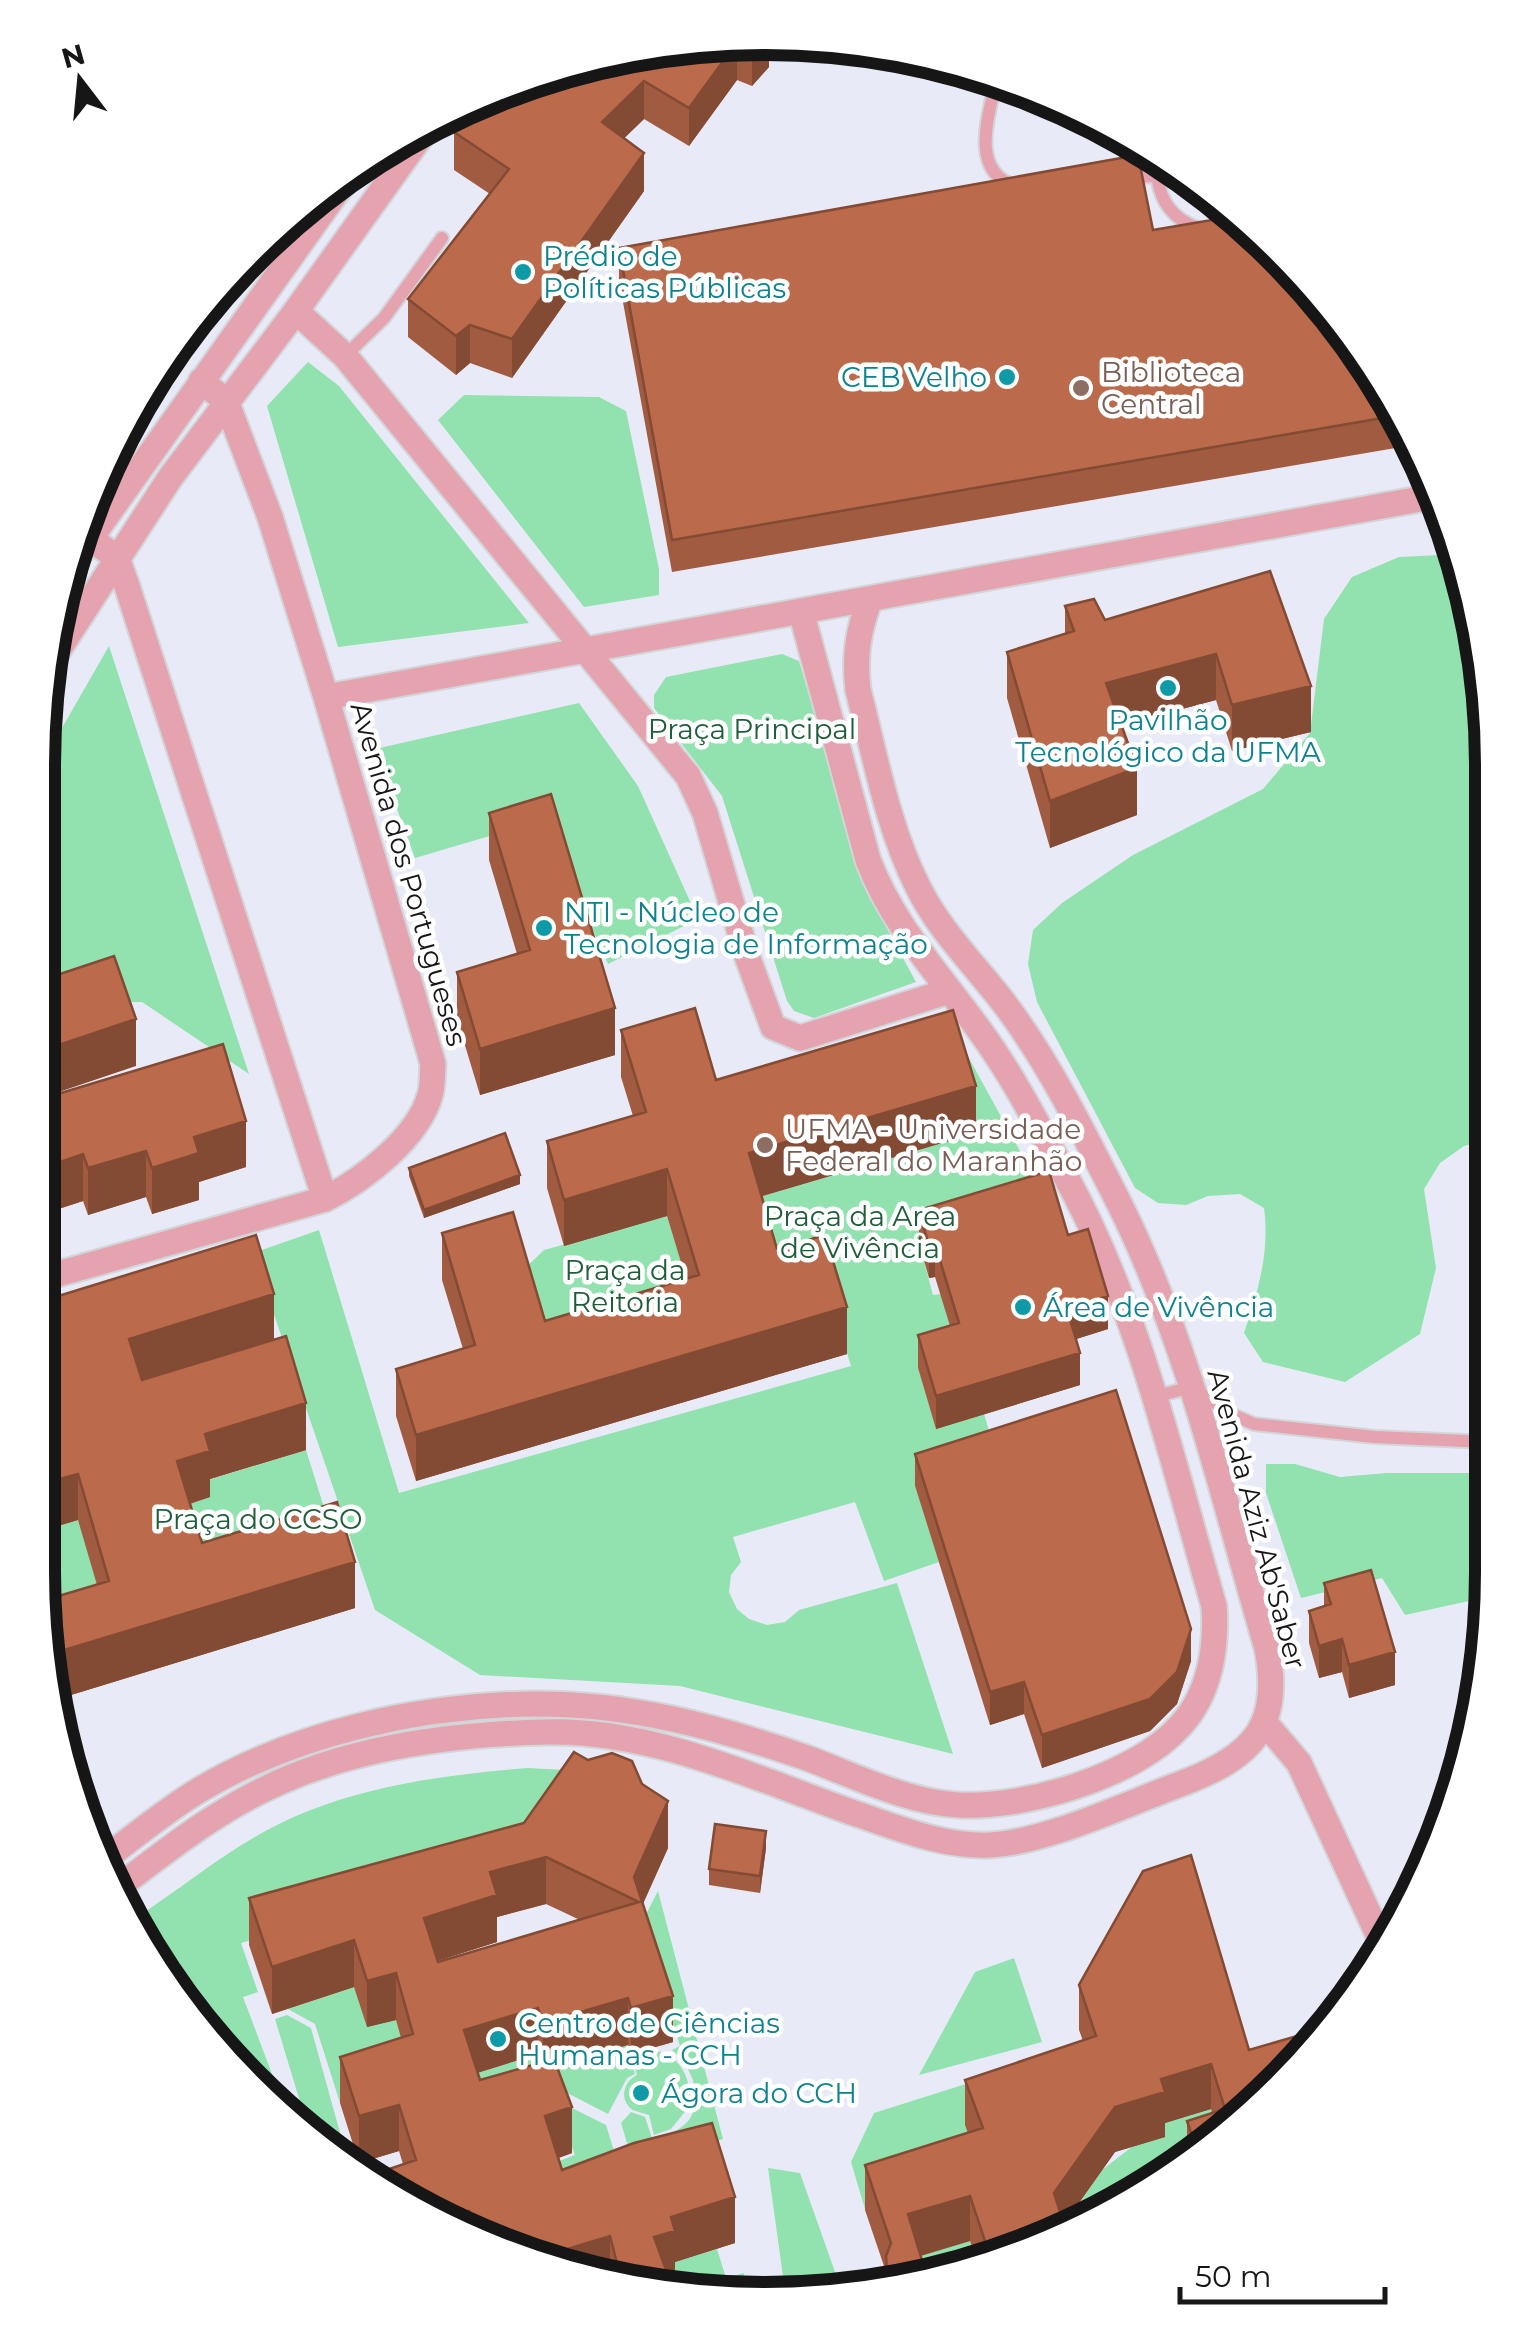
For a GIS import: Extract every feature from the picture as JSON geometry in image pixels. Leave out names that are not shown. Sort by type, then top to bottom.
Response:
[{"type":"street","points":[[67,635],[226,401],[411,149]]},
{"type":"street","points":[[95,531],[323,210]]},
{"type":"street","points":[[296,310],[345,356],[688,776],[698,794],[773,1026],[800,1038],[949,991]]},
{"type":"street","name":"Avenida dos Portugueses","points":[[55,1275],[325,1198],[362,1178],[414,1125],[430,1097],[433,1064],[270,517],[226,401],[201,380]]},
{"type":"street","points":[[1410,501],[1421,492]]},
{"type":"street","points":[[326,697],[1423,499]]},
{"type":"street","points":[[89,549],[116,558]]},
{"type":"street","points":[[116,558],[325,1198]]},
{"type":"street","name":"Avenida Aziz Ab'Saber","points":[[870,599],[855,646],[858,690],[900,846],[937,919],[1006,1006],[1059,1088],[1145,1258],[1192,1387],[1267,1648],[1273,1679],[1266,1724]]},
{"type":"street","points":[[113,1853],[200,1790],[271,1756],[382,1721],[482,1707],[588,1706],[690,1721],[918,1798],[956,1805],[996,1805],[1030,1800],[1122,1767],[1152,1750],[1181,1726],[1200,1696],[1216,1637],[1214,1606],[1126,1308],[1100,1242],[1010,1076],[905,934],[884,899],[868,860],[802,611]]},
{"type":"street","points":[[905,934],[937,919]]},
{"type":"street","points":[[126,1881],[178,1842],[269,1786],[351,1759],[420,1743],[551,1732],[627,1740],[695,1756],[913,1833],[954,1843],[991,1845],[1062,1828],[1214,1771],[1250,1745],[1266,1724],[1299,1764],[1377,1932]]},
{"type":"lane","points":[[994,93],[984,144],[988,164],[997,178],[1012,186],[1030,185]]},
{"type":"lane","points":[[1117,178],[1156,176],[1165,204],[1176,216],[1190,226],[1216,233]]},
{"type":"lane","points":[[345,356],[384,318],[442,238]]},
{"type":"lane","points":[[1153,1396],[1192,1387],[1231,1414],[1254,1424],[1375,1437],[1475,1441]]},
{"type":"shaded area","name":"UFMA - Universidade Federal do Maranhão","points":[[765,55],[858,61],[949,79],[993,93],[1037,109],[1120,150],[1233,231],[1299,297],[1328,333],[1380,410],[1402,451],[1451,581],[1469,672],[1475,765],[1475,1572],[1469,1665],[1451,1756],[1402,1886],[1355,1966],[1299,2040],[1233,2106],[1120,2187],[1037,2228],[949,2258],[858,2276],[765,2282],[672,2276],[581,2258],[537,2244],[451,2209],[410,2187],[333,2135],[263,2074],[202,2004],[150,1927],[109,1844],[79,1756],[61,1665],[57,1618],[55,765],[61,672],[79,581],[128,451],[175,371],[231,297],[297,231],[333,202],[410,150],[451,128],[581,79],[672,61],[719,57]]},
{"type":"green space","points":[[308,362],[339,386],[529,623],[338,647],[267,406]]},
{"type":"green space","points":[[464,395],[599,397],[626,411],[659,569],[659,595],[584,607],[438,420]]},
{"type":"green space","points":[[1443,555],[1469,672],[1475,765],[1475,1143],[1440,1163],[1424,1189],[1436,1268],[1420,1334],[1345,1382],[1263,1362],[1244,1333],[1264,1256],[1264,1208],[1240,1194],[1208,1196],[1186,1205],[1158,1203],[1135,1188],[1037,1002],[1028,964],[1033,930],[1062,903],[1133,855],[1263,789],[1310,733],[1324,619],[1352,577],[1399,557]]},
{"type":"green space","points":[[109,646],[249,1074],[142,1002],[55,1002],[56,738]]},
{"type":"green space","name":"Praça Principal","points":[[782,654],[799,661],[865,888],[916,982],[814,1018],[794,1011],[787,1001],[722,796],[654,708],[654,695],[666,677]]},
{"type":"green space","points":[[579,703],[638,786],[698,919],[608,964],[544,820],[415,858],[375,749]]},
{"type":"green space","name":"Praça da Area de Vivência","points":[[958,1038],[1049,1204],[919,1243],[933,1295],[941,1294],[959,1356],[918,1368],[936,1428],[984,1414],[995,1451],[915,1486],[939,1562],[884,1581],[855,1502],[733,1537],[741,1562],[731,1575],[729,1592],[737,1609],[749,1619],[767,1625],[785,1622],[799,1610],[897,1583],[953,1754],[680,1686],[480,1675],[375,1610],[253,1253],[319,1230],[399,1493],[851,1366],[825,1282],[777,1296],[749,1200],[975,1133]]},
{"type":"green space","name":"Praça da Reitoria","points":[[667,1216],[699,1322],[545,1367],[518,1275],[544,1250]]},
{"type":"green space","name":"Praça do CCSO","points":[[306,1450],[337,1549],[202,1590],[177,1507],[205,1481]]},
{"type":"green space","points":[[1266,1464],[1295,1464],[1340,1477],[1475,1473],[1474,1600],[1405,1615],[1382,1578],[1301,1598],[1266,1493]]},
{"type":"green space","points":[[105,1512],[98,1590],[58,1635],[55,1572],[55,1527]]},
{"type":"green space","points":[[528,1768],[584,1771],[522,1860],[241,1943],[258,1992],[243,1997],[277,2087],[202,2004],[143,1913],[224,1856],[308,1811],[369,1791],[464,1774]]},
{"type":"green space","points":[[658,1891],[723,2139],[634,2166],[621,2123],[631,2112],[645,2117],[652,2138],[686,2123],[696,2103],[693,2080],[672,2050],[680,2046],[641,1924]]},
{"type":"green space","points":[[1014,1958],[1042,2042],[919,2075],[975,1972]]},
{"type":"green space","points":[[354,1987],[396,2020],[413,2080],[340,2103],[315,2024],[288,2009]]},
{"type":"green space","points":[[287,2015],[311,2028],[343,2142],[303,2111],[275,2019]]},
{"type":"green space","points":[[621,2031],[635,2074],[627,2078],[608,2114],[540,2079],[471,2101],[464,2077],[538,2054],[544,2071],[603,2052]]},
{"type":"green space","name":"Ágora do CCH","points":[[649,2049],[669,2056],[681,2067],[692,2103],[671,2129],[654,2135],[649,2115],[633,2110],[624,2096],[626,2086],[637,2075],[631,2054]]},
{"type":"green space","points":[[1048,2058],[983,2173],[865,2209],[851,2162],[874,2113]]},
{"type":"green space","points":[[556,2100],[606,2125],[621,2174],[559,2193],[549,2165],[575,2155]]},
{"type":"green space","points":[[1211,2109],[1215,2121],[1159,2162],[1073,2212],[1102,2170],[1133,2146],[1164,2137],[1161,2124]]},
{"type":"green space","points":[[768,2168],[800,2173],[837,2278],[784,2281]]},
{"type":"green space","points":[[970,2241],[973,2250],[910,2267],[908,2259]]},
{"type":"green space","points":[[717,2249],[726,2278],[744,2273],[744,2281],[675,2276],[671,2263]]},
{"type":"building","name":"Prédio de Políticas Públicas","points":[[726,57],[689,108],[644,81],[602,122],[644,153],[512,339],[470,325],[456,336],[408,299],[509,169],[454,132],[461,124],[493,109],[581,79],[672,61]]},
{"type":"building","name":"CEB Velho","points":[[1130,156],[1140,162],[1153,230],[1218,219],[1233,231],[1299,297],[1355,371],[1384,418],[672,540],[619,248]]},
{"type":"building","points":[[1270,571],[1311,686],[1232,705],[1216,654],[1106,683],[1137,768],[1050,801],[1007,652],[1074,631],[1065,606],[1094,599],[1105,620]]},
{"type":"building","name":"NTI - Núcleo de Tecnologia de Informação","points":[[551,794],[615,1008],[480,1049],[457,972],[530,950],[489,813]]},
{"type":"building","points":[[114,956],[136,1019],[55,1046],[55,976]]},
{"type":"building","points":[[695,1008],[716,1080],[953,1010],[976,1086],[749,1153],[777,1249],[825,1235],[847,1307],[416,1435],[396,1369],[475,1345],[442,1233],[513,1212],[545,1321],[699,1275],[667,1169],[564,1200],[547,1141],[646,1112],[621,1030]]},
{"type":"building","points":[[223,1044],[246,1121],[194,1137],[199,1153],[152,1168],[146,1151],[88,1168],[83,1154],[55,1164],[55,1095]]},
{"type":"building","points":[[505,1133],[520,1175],[424,1210],[409,1168]]},
{"type":"building","name":"Área de Vivência","points":[[1049,1171],[1068,1235],[1088,1229],[1108,1296],[1067,1309],[1080,1353],[936,1396],[918,1335],[959,1323],[935,1244],[929,1246],[919,1210]]},
{"type":"building","points":[[256,1235],[274,1294],[129,1339],[142,1380],[286,1336],[306,1403],[205,1434],[210,1451],[177,1461],[202,1543],[337,1502],[355,1562],[60,1651],[56,1597],[109,1581],[78,1474],[55,1480],[55,1297]]},
{"type":"building","points":[[1116,1390],[1191,1629],[1177,1672],[1150,1699],[1042,1735],[1024,1682],[990,1692],[915,1454]]},
{"type":"building","points":[[1371,1570],[1395,1652],[1349,1665],[1342,1639],[1319,1646],[1309,1611],[1331,1604],[1324,1583]]},
{"type":"building","points":[[574,1752],[588,1760],[612,1753],[632,1761],[642,1784],[668,1801],[634,1877],[673,1996],[631,2008],[628,1998],[543,2023],[538,2008],[464,2030],[480,2080],[554,2059],[572,2107],[545,2116],[562,2170],[634,2143],[712,2123],[735,2197],[671,2217],[675,2231],[654,2237],[668,2275],[618,2266],[610,2236],[560,2251],[493,2228],[472,2218],[469,2211],[461,2213],[410,2187],[384,2171],[416,2160],[399,2105],[359,2116],[340,2057],[413,2034],[396,1973],[367,1981],[354,1940],[272,1967],[249,1898],[524,1823]],"holes":[[[546,1857],[639,1902],[438,1962],[424,1918],[497,1895],[490,1872]]]},
{"type":"building","points":[[715,1824],[766,1831],[760,1876],[709,1869]]},
{"type":"building","points":[[1191,1855],[1249,2050],[1304,2034],[1233,2106],[1193,2138],[1187,2121],[1225,2109],[1211,2064],[1161,2079],[1165,2092],[1115,2107],[1054,2193],[1062,2217],[987,2246],[970,2196],[908,2214],[923,2264],[887,2271],[886,2256],[891,2243],[865,2165],[983,2128],[965,2080],[1096,2036],[1079,1985],[1143,1871]]},
{"type":"place","name":"Prédio de Políticas Públicas","points":[[523,272]]},
{"type":"place","name":"CEB Velho","points":[[1007,377]]},
{"type":"place","name":"Biblioteca Central","points":[[1081,388]]},
{"type":"place","name":"Pavilhão Tecnológico da UFMA","points":[[1168,688]]},
{"type":"place","name":"NTI - Núcleo de Tecnologia de Informação","points":[[544,928]]},
{"type":"place","name":"UFMA - Universidade Federal do Maranhão","points":[[765,1145]]},
{"type":"place","name":"Área de Vivência","points":[[1023,1307]]},
{"type":"place","name":"Centro de Ciências Humanas - CCH","points":[[498,2039]]},
{"type":"place","name":"Ágora do CCH","points":[[641,2093]]}]
